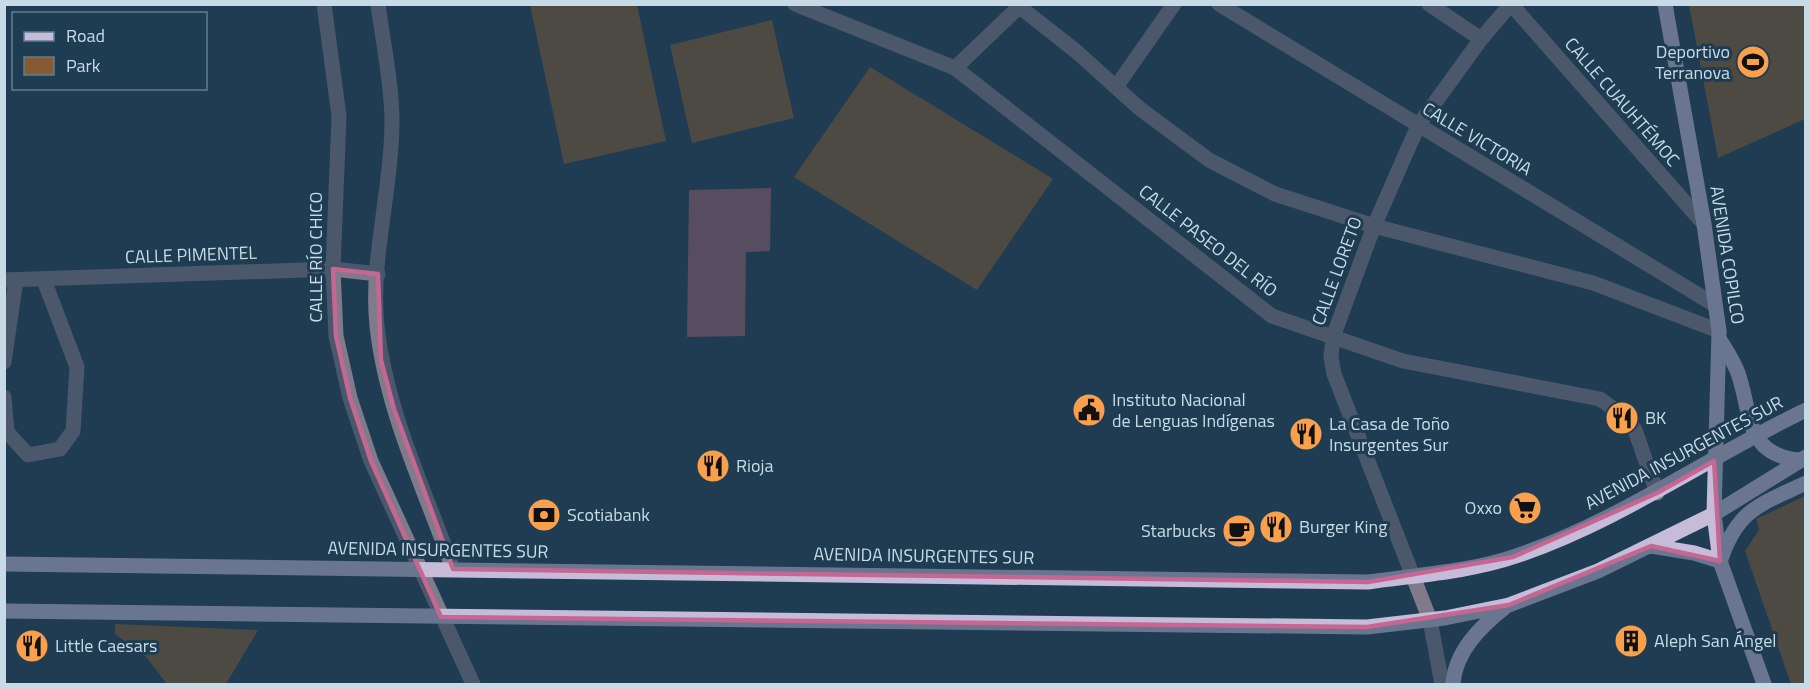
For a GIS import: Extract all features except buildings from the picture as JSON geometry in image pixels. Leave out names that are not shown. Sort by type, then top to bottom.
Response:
[{"type":"main road","name":"AVENIDA COPILCO","points":[[1665,4],[1704,224],[1720,335],[1714,461],[1714,514],[1720,561],[1764,684]]},
{"type":"main road","points":[[1720,335],[1737,372],[1755,434],[1762,447],[1772,454],[1802,459]]},
{"type":"main road","name":"AVENIDA INSURGENTES SUR","points":[[4,564],[1368,582],[1513,557],[1562,538],[1657,493],[1714,461],[1755,434],[1806,410]]},
{"type":"main road","points":[[4,611],[1273,628],[1367,627],[1430,620],[1509,605],[1598,571],[1714,514],[1802,459]]},
{"type":"main road","points":[[1651,546],[1694,553],[1720,561],[1727,539],[1746,513],[1806,483]]},
{"type":"main road","points":[[1453,684],[1453,675],[1471,639],[1509,605]]},
{"type":"street","name":"CALLE RÍO CHICO","points":[[324,4],[339,116],[336,336],[350,398],[371,461],[473,684]]},
{"type":"street","points":[[378,4],[392,122],[375,273],[381,360],[394,409],[453,569]]},
{"type":"street","name":"CALLE PASEO DEL RÍO","points":[[795,4],[955,68],[1272,316],[1402,361],[1600,399],[1622,415],[1635,430],[1657,493]]},
{"type":"street","points":[[1116,87],[1174,4]]},
{"type":"street","name":"CALLE VICTORIA","points":[[1219,4],[1716,305]]},
{"type":"street","points":[[1429,4],[1481,39]]},
{"type":"street","name":"CALLE LORETO","points":[[1442,684],[1430,620],[1334,374],[1331,357],[1333,337],[1374,226],[1418,126],[1481,39],[1511,4]]},
{"type":"street","name":"CALLE CUAUHTÉMOC","points":[[1511,4],[1704,224]]},
{"type":"street","points":[[955,68],[1018,5],[1139,108],[1209,160],[1275,194],[1374,226],[1593,283],[1720,335]]},
{"type":"street","name":"CALLE PIMENTEL","points":[[10,280],[338,270],[375,273]]},
{"type":"street","points":[[4,362],[10,280]]},
{"type":"street","points":[[4,397],[7,432],[28,455],[60,449],[73,430],[77,367],[44,280]]},
{"type":"highlighted area","points":[[333,269],[378,274],[381,360],[394,409],[453,569],[1368,582],[1513,557],[1657,493],[1714,461],[1720,561],[1651,546],[1509,605],[1367,627],[441,617],[371,461],[350,398],[336,336]]},
{"type":"green space","points":[[530,5],[637,5],[666,141],[564,164]]},
{"type":"green space","name":"Deportivo Terranova","points":[[1689,5],[1805,5],[1805,119],[1718,158]]},
{"type":"green space","points":[[772,20],[794,118],[692,143],[670,45]]},
{"type":"green space","points":[[870,67],[1053,179],[977,290],[794,177]]},
{"type":"green space","points":[[1805,496],[1805,684],[1791,684],[1745,551],[1759,530],[1756,519]]},
{"type":"green space","points":[[115,624],[258,630],[226,684],[167,684],[147,658],[115,634]]},
{"type":"shaded area","points":[[771,188],[770,251],[746,252],[745,336],[687,337],[689,190]]},
{"type":"place","name":"Deportivo Terranova","points":[[1753,62]]},
{"type":"place","name":"Instituto Nacional de Lenguas Indígenas","points":[[1089,410]]},
{"type":"place","name":"BK","points":[[1622,418]]},
{"type":"place","name":"La Casa de Toño Insurgentes Sur","points":[[1306,434]]},
{"type":"place","name":"Rioja","points":[[713,466]]},
{"type":"place","name":"Oxxo","points":[[1525,508]]},
{"type":"place","name":"Scotiabank","points":[[544,515]]},
{"type":"place","name":"Burger King","points":[[1276,527]]},
{"type":"place","name":"Starbucks","points":[[1239,531]]},
{"type":"place","name":"Aleph San Ángel","points":[[1631,641]]},
{"type":"place","name":"Little Caesars","points":[[32,646]]}]
